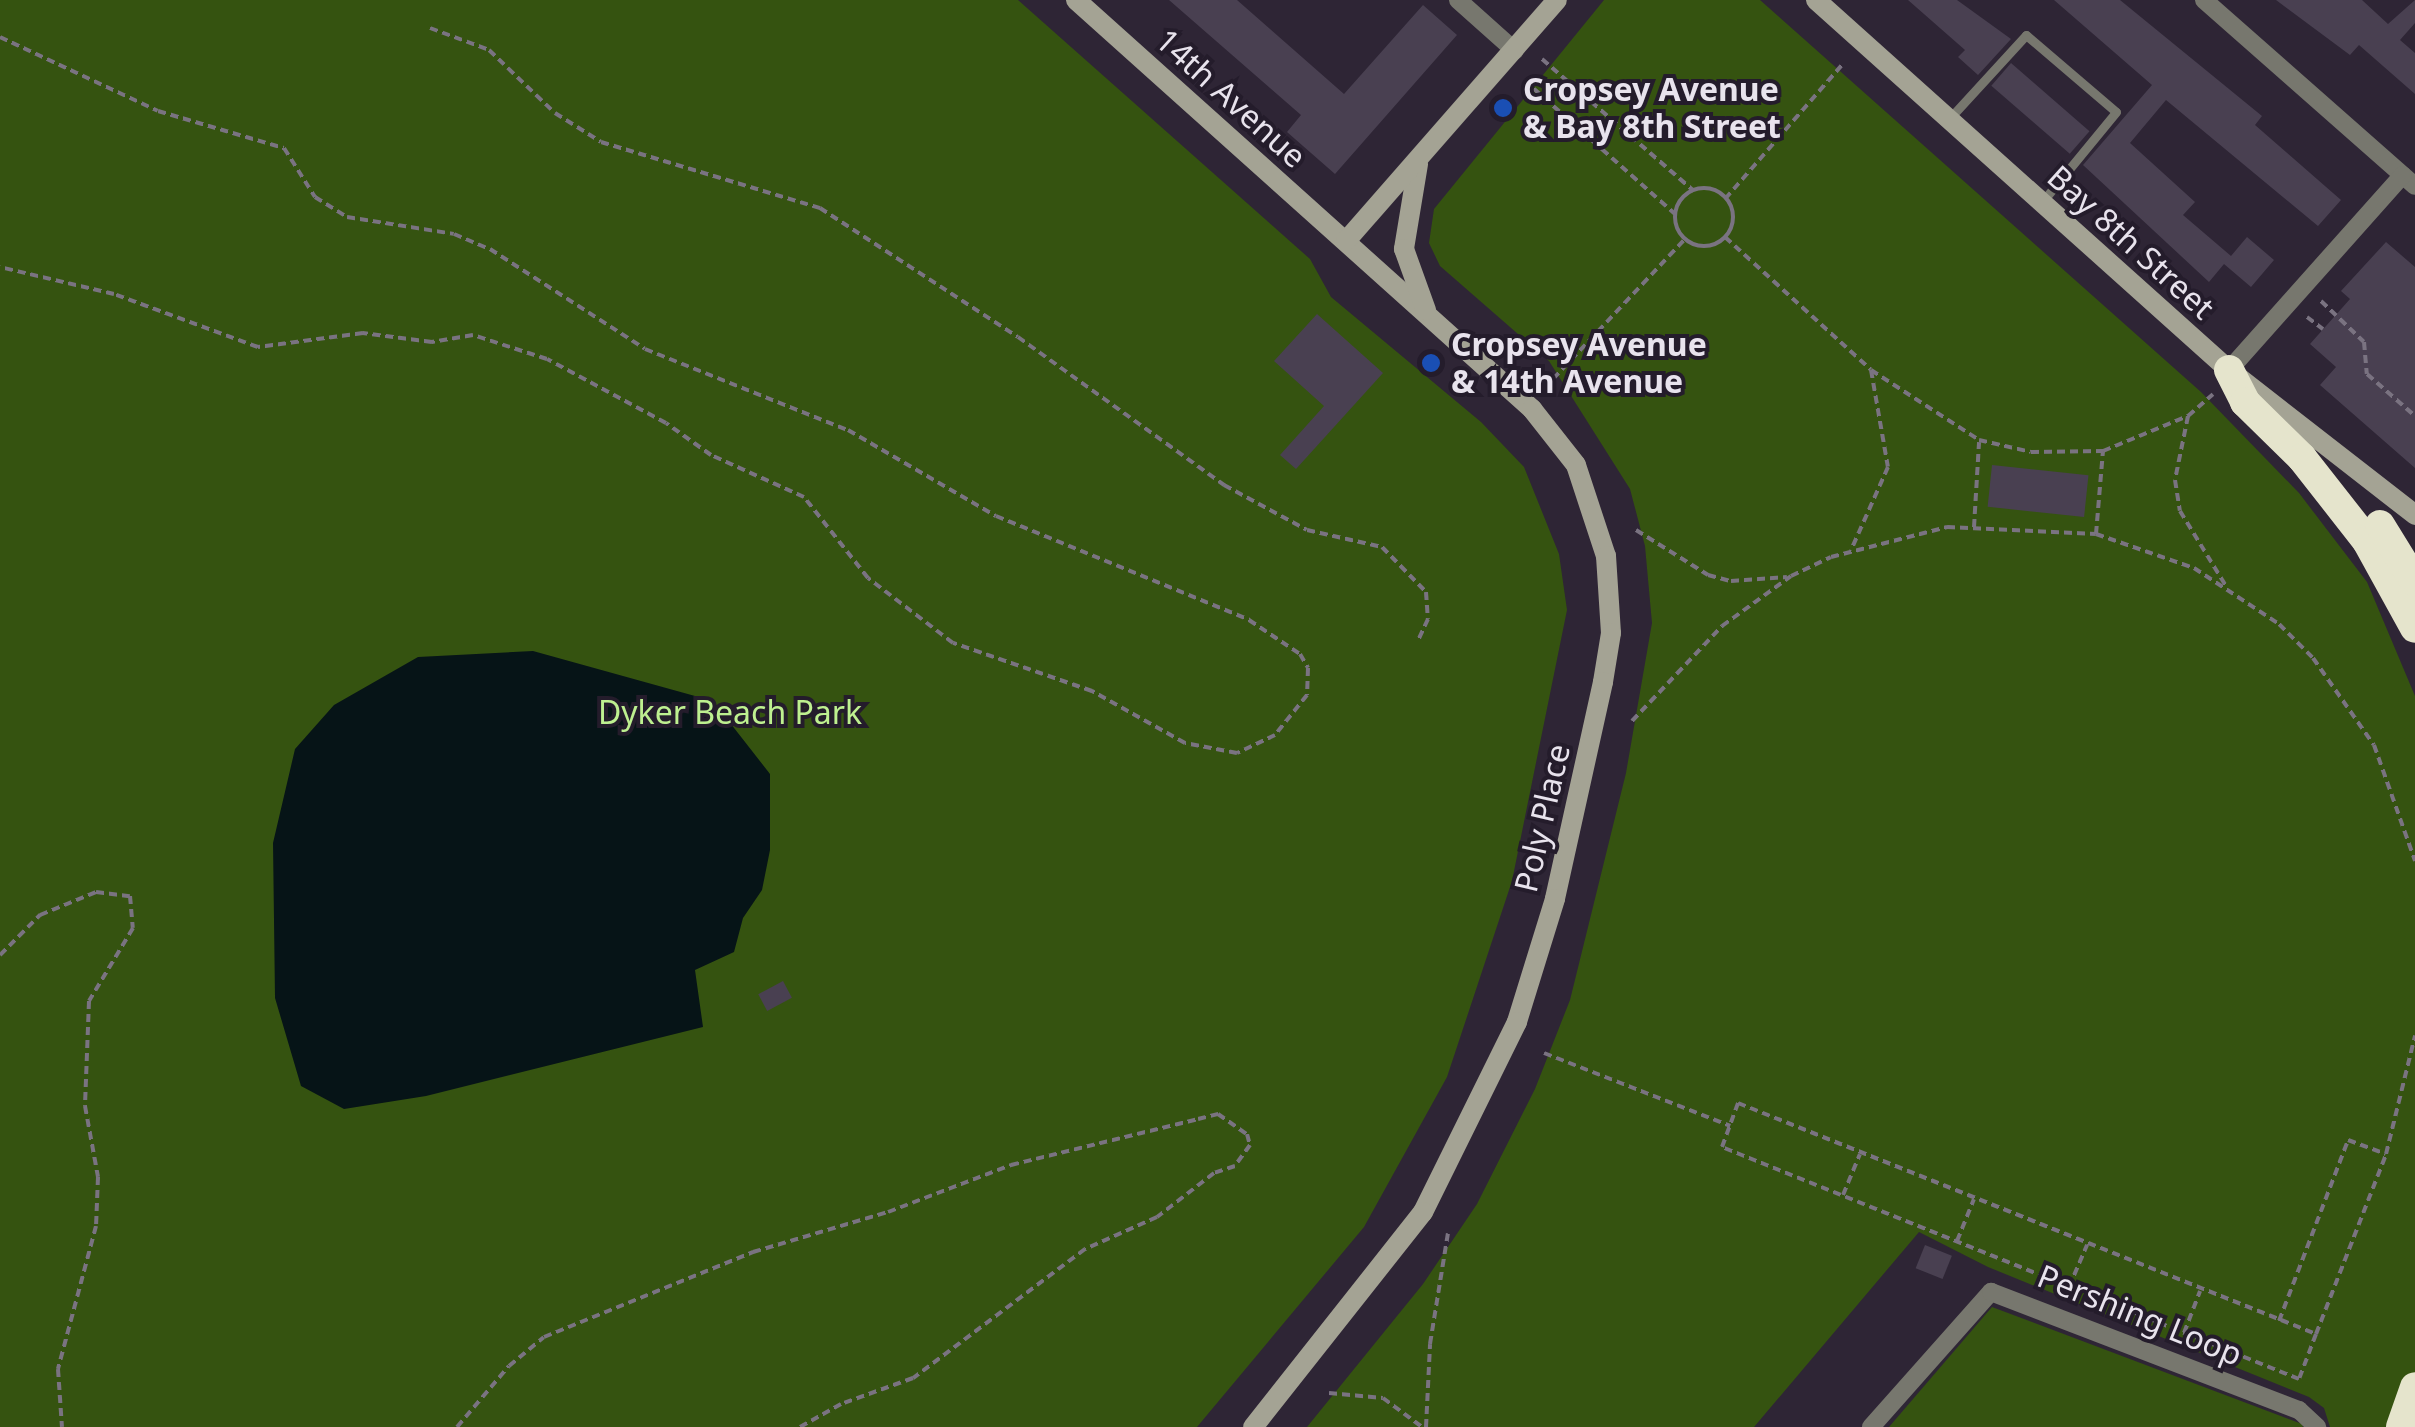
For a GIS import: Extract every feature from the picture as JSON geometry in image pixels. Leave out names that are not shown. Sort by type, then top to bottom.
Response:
[{"type":"highway","points":[[2221,382],[2302,458],[2367,541],[2415,628]]},
{"type":"highway","points":[[2289,421],[2346,479],[2415,582]]},
{"type":"highway","points":[[2403,1427],[2415,1387]]},
{"type":"highway","points":[[2403,1427],[2415,1406]]},
{"type":"main road","name":"14th Avenue","points":[[1076,0],[1346,241]]},
{"type":"main road","points":[[1346,241],[1557,0]]},
{"type":"main road","name":"Bay 8th Street","points":[[1816,0],[2042,202],[2221,382],[2321,436],[2415,515]]},
{"type":"main road","points":[[1418,162],[1404,249],[1428,316]]},
{"type":"main road","name":"Poly Place","points":[[1253,1427],[1396,1251],[1477,1113],[1542,946],[1604,682],[1610,592],[1589,493],[1560,442],[1532,409],[1346,241]]},
{"type":"street","points":[[1458,0],[1515,51]]},
{"type":"street","points":[[2204,0],[2409,180],[2221,382]]},
{"type":"street","name":"Pershing Loop","points":[[1871,1427],[1991,1292],[2299,1410],[2317,1427]]},
{"type":"lane","points":[[1949,119],[2026,36],[2116,112],[2042,202]]},
{"type":"path","points":[[430,28],[488,50],[556,113],[601,142],[820,208],[1018,336],[1224,484],[1307,530],[1382,547],[1426,592],[1428,620],[1418,640]]},
{"type":"path","points":[[0,36],[158,111],[284,148],[315,196],[348,217],[454,234],[490,249],[645,349],[848,430],[996,516],[1249,620],[1300,654],[1308,668],[1306,696],[1276,734],[1238,753],[1184,742],[1092,691],[953,643],[868,578],[804,498],[711,455],[666,423],[548,359],[473,335],[432,342],[362,333],[258,347],[114,294],[0,267]]},
{"type":"path","points":[[1542,59],[1694,190],[1726,198]]},
{"type":"path","points":[[1726,198],[1842,66]]},
{"type":"path","points":[[1524,80],[1675,214],[1685,239]]},
{"type":"path","points":[[1675,214],[1694,190]]},
{"type":"path","points":[[1685,239],[1710,246],[1724,238],[1732,222],[1726,198]]},
{"type":"path","points":[[1724,238],[1871,370],[1978,440],[2032,452],[2103,451],[2188,416],[2221,382]]},
{"type":"path","points":[[1553,379],[1685,239]]},
{"type":"path","points":[[2320,301],[2364,342],[2367,374],[2415,416]]},
{"type":"path","points":[[2307,316],[2322,330]]},
{"type":"path","points":[[1850,550],[1888,467],[1884,418],[1871,370]]},
{"type":"path","points":[[2188,416],[2175,480],[2180,511],[2208,566],[2230,590]]},
{"type":"path","points":[[1974,527],[1978,440]]},
{"type":"path","points":[[2096,534],[2103,451]]},
{"type":"path","points":[[1632,721],[1722,626],[1791,576],[1850,550],[1974,527],[2096,534],[2194,568],[2279,624],[2346,699],[2374,745],[2414,843],[2415,861]]},
{"type":"path","points":[[1636,530],[1708,574],[1755,582],[1791,576]]},
{"type":"path","points":[[0,955],[40,916],[96,892],[130,896],[133,928],[89,1001],[84,1106],[98,1178],[96,1226],[58,1369],[62,1427]]},
{"type":"path","points":[[2316,1334],[1738,1104],[1722,1146],[2299,1379],[2386,1154],[2415,1036]]},
{"type":"path","points":[[1544,1054],[1730,1126]]},
{"type":"path","points":[[457,1427],[508,1366],[544,1337],[753,1252],[888,1212],[1010,1164],[1198,1118],[1218,1114],[1247,1134],[1250,1145],[1235,1166],[1203,1180],[1157,1217],[1086,1249],[913,1378],[841,1404],[800,1427]]},
{"type":"path","points":[[2279,1320],[2348,1140],[2386,1154]]},
{"type":"path","points":[[1843,1195],[1861,1152]]},
{"type":"path","points":[[1956,1241],[1974,1198]]},
{"type":"path","points":[[1424,1427],[1430,1344],[1448,1233]]},
{"type":"path","points":[[2070,1287],[2088,1244]]},
{"type":"path","points":[[2184,1332],[2201,1289]]},
{"type":"path","points":[[1329,1393],[1383,1398],[1424,1427]]},
{"type":"green space","name":"Dyker Beach Park","points":[[0,0],[1018,0],[1310,259],[1331,297],[1481,422],[1524,467],[1559,554],[1567,610],[1512,881],[1447,1077],[1364,1227],[1197,1427],[0,1427]]},
{"type":"green space","points":[[1604,0],[1760,0],[2201,392],[2299,493],[2367,582],[2415,696],[2415,1427],[2330,1427],[2324,1408],[2309,1397],[1988,1267],[1919,1232],[1754,1427],[1307,1427],[1423,1284],[1477,1204],[1535,1089],[1570,1000],[1626,773],[1652,623],[1645,546],[1630,489],[1549,361],[1440,266],[1429,243],[1434,209]]},
{"type":"green space","points":[[1992,1307],[2302,1424],[2303,1427],[1889,1427]]},
{"type":"shaded area","points":[[533,651],[713,701],[770,774],[770,850],[762,890],[743,918],[734,952],[695,970],[703,1027],[426,1096],[344,1109],[301,1086],[275,998],[273,843],[295,749],[334,705],[418,657]]},
{"type":"building","points":[[1169,0],[1237,0],[1344,94],[1423,5],[1457,35],[1335,174],[1287,132],[1301,115]]},
{"type":"building","points":[[1908,0],[1957,0],[2011,39],[1978,75],[1958,57],[1965,50]]},
{"type":"building","points":[[2054,0],[2120,0],[2262,116],[2255,125],[2341,200],[2318,226],[2166,100],[2130,143],[2195,202],[2183,215],[2231,256],[2247,237],[2274,260],[2251,287],[2224,264],[2209,282],[2083,165],[2152,85]]},
{"type":"building","points":[[2276,0],[2362,0],[2388,24],[2415,0],[2415,23],[2400,40],[2415,53],[2415,94],[2359,45],[2350,55]]},
{"type":"building","points":[[2011,63],[2089,131],[2070,154],[1991,86]]},
{"type":"building","points":[[2386,242],[2415,267],[2415,468],[2320,385],[2336,367],[2310,344],[2350,299],[2341,291]]},
{"type":"building","points":[[1317,314],[1383,373],[1296,469],[1280,455],[1324,406],[1274,361]]},
{"type":"building","points":[[1992,465],[2088,475],[2084,517],[1988,507]]},
{"type":"building","points":[[783,981],[792,998],[767,1011],[758,994]]},
{"type":"building","points":[[1925,1245],[1952,1256],[1943,1279],[1916,1268]]},
{"type":"place","name":"Cropsey Avenue & Bay 8th Street","points":[[1503,108]]},
{"type":"place","name":"Cropsey Avenue & 14th Avenue","points":[[1431,363]]}]
